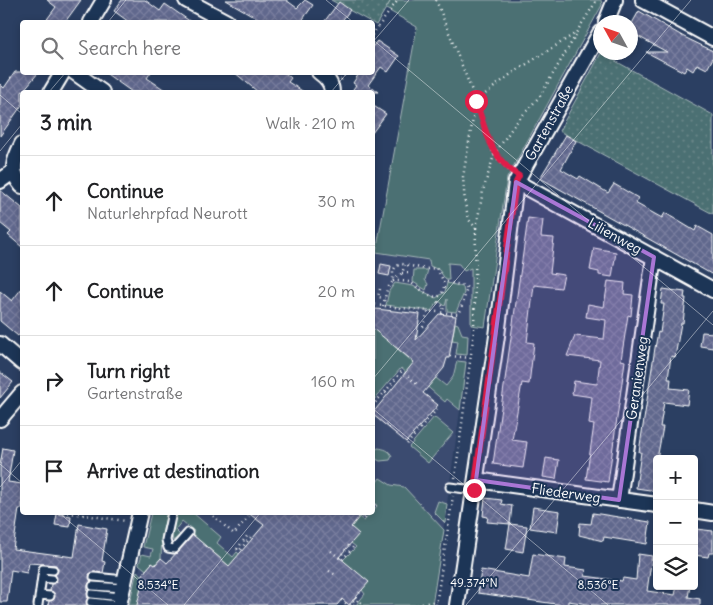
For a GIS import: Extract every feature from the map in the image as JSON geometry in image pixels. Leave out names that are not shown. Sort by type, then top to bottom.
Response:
[{"type":"street","points":[[92,20],[104,0]]},
{"type":"street","points":[[186,0],[223,20]]},
{"type":"street","points":[[609,15],[615,0]]},
{"type":"street","points":[[643,0],[713,38]]},
{"type":"street","name":"Gartenstraße","points":[[457,605],[518,179],[593,45]]},
{"type":"street","points":[[53,90],[61,75]]},
{"type":"street","points":[[78,75],[99,90]]},
{"type":"street","points":[[323,75],[332,86],[332,90]]},
{"type":"street","points":[[20,148],[14,159],[13,172],[20,183]]},
{"type":"street","points":[[0,181],[13,172]]},
{"type":"street","name":"Lilienweg","points":[[518,179],[713,290]]},
{"type":"street","name":"Geranienweg","points":[[619,500],[654,257]]},
{"type":"street","points":[[0,344],[20,361]]},
{"type":"street","points":[[0,419],[20,395]]},
{"type":"street","name":"Fliederweg","points":[[475,485],[653,504]]},
{"type":"street","points":[[698,511],[713,513]]},
{"type":"street","points":[[121,595],[139,518]]},
{"type":"lane","points":[[452,487],[475,485]]},
{"type":"lane","points":[[171,515],[166,540],[168,548],[174,549],[188,533]]},
{"type":"lane","points":[[38,605],[44,570],[53,570]]},
{"type":"lane","points":[[94,577],[121,595]]},
{"type":"lane","points":[[42,578],[52,579]]},
{"type":"lane","points":[[41,587],[51,588]]},
{"type":"lane","points":[[92,590],[121,595]]},
{"type":"lane","points":[[40,595],[50,596]]},
{"type":"lane","points":[[90,602],[121,595]]},
{"type":"path","points":[[375,31],[398,0]]},
{"type":"path","points":[[436,0],[476,101],[494,155],[518,179]]},
{"type":"path","points":[[417,605],[436,603],[474,331],[476,228],[483,191],[494,155],[514,125],[540,96],[597,0]]},
{"type":"path","points":[[476,228],[469,220],[465,204],[463,177],[476,101],[511,74],[576,33]]},
{"type":"path","points":[[383,306],[388,289],[393,281],[402,273],[405,264]]},
{"type":"path","points":[[405,264],[425,269],[433,267],[443,281],[443,293],[438,296],[424,292],[411,283],[393,281],[393,271],[396,266],[405,264]]},
{"type":"path","points":[[402,273],[410,273]]},
{"type":"path","points":[[375,305],[458,314],[463,303],[466,288],[443,281]]},
{"type":"path","points":[[380,290],[378,297],[385,298]]},
{"type":"path","points":[[438,302],[444,307],[442,313]]},
{"type":"path","points":[[423,327],[428,312]]},
{"type":"path","points":[[451,357],[470,358]]},
{"type":"path","points":[[375,403],[386,393],[402,371],[418,385]]},
{"type":"path","points":[[408,444],[438,408]]},
{"type":"path","points":[[101,515],[139,518]]},
{"type":"path","points":[[212,515],[234,534],[250,515]]},
{"type":"path","points":[[248,535],[237,548],[239,550],[251,537],[253,539]]},
{"type":"path","points":[[341,559],[349,545]]},
{"type":"path","points":[[341,559],[354,546]]},
{"type":"path","points":[[331,551],[341,559]]},
{"type":"path","points":[[329,571],[336,575]]},
{"type":"path","points":[[341,600],[349,605],[360,592]]},
{"type":"path","points":[[354,605],[358,600],[364,605]]},
{"type":"highlighted area","points":[[516,182],[654,257],[619,500],[476,480]]},
{"type":"shaded area","points":[[377,248],[471,259],[471,331],[435,590],[408,605],[131,605],[153,515],[375,515],[375,261]]},
{"type":"green space","points":[[331,0],[391,0],[376,25],[375,20],[367,20]]},
{"type":"green space","points":[[391,0],[601,0],[602,5],[597,15],[593,15],[593,21],[507,178],[485,327],[471,325],[471,268],[464,271],[459,264],[448,263],[449,280],[446,280],[439,270],[430,266],[429,260],[376,252],[417,27],[386,9]]},
{"type":"green space","points":[[597,60],[614,60],[713,115],[713,214],[559,131]]},
{"type":"green space","points":[[414,270],[428,270],[425,280],[428,284],[426,290],[413,282]]},
{"type":"green space","points":[[395,283],[413,286],[436,298],[445,292],[447,283],[463,287],[464,293],[456,312],[447,311],[447,299],[445,306],[439,301],[431,311],[386,305],[389,291]]},
{"type":"green space","points":[[455,323],[458,324],[462,334],[468,335],[467,355],[456,354],[458,341],[452,340]]},
{"type":"green space","points":[[375,330],[434,380],[436,378],[446,386],[453,377],[457,361],[466,362],[460,410],[447,399],[445,402],[423,383],[421,385],[401,368],[375,399]]},
{"type":"green space","points":[[434,417],[453,433],[428,463],[409,447]]},
{"type":"green space","points":[[378,448],[385,449],[392,456],[390,460],[380,461],[375,458],[375,450]]},
{"type":"green space","points":[[380,478],[391,485],[404,487],[444,530],[432,605],[356,605],[365,594],[341,562],[356,547],[351,543],[351,527],[359,517],[364,521],[369,515],[375,515],[377,506],[375,504],[375,484]]},
{"type":"green space","points":[[438,501],[447,504],[445,523],[434,512]]},
{"type":"green space","points":[[151,515],[167,515],[162,534],[161,558],[155,565],[152,563],[146,570],[139,564],[142,554],[151,556],[153,549],[143,547]]},
{"type":"green space","points":[[176,515],[195,515],[221,537],[217,543],[233,557],[237,552],[247,561],[237,573],[192,534],[194,531],[182,521],[175,530],[180,535],[173,541],[171,531]]},
{"type":"green space","points":[[137,571],[148,580],[137,605],[129,605]]},
{"type":"building","points":[[47,0],[81,0],[66,20],[46,20],[56,7]]},
{"type":"building","points":[[122,0],[145,0],[160,11],[165,4],[188,20],[126,20],[114,11]]},
{"type":"building","points":[[226,0],[286,0],[297,8],[305,0],[313,5],[302,20],[261,20]]},
{"type":"building","points":[[339,2],[350,10],[342,20],[326,20]]},
{"type":"building","points":[[639,11],[713,51],[713,58],[707,69],[697,64],[693,71],[687,67],[684,72],[646,52],[667,52],[638,36],[637,15]]},
{"type":"building","points":[[377,41],[399,56],[388,72],[381,67],[368,85],[378,92],[375,92],[375,90],[352,90],[356,85],[353,83],[358,75],[375,75],[375,43]]},
{"type":"building","points":[[15,72],[20,72],[20,75],[36,75],[24,90],[20,90],[20,108],[0,136],[0,84],[4,88]]},
{"type":"building","points":[[108,75],[149,75],[147,78],[165,90],[129,90]]},
{"type":"building","points":[[238,75],[288,75],[291,78],[288,82],[301,90],[256,90]]},
{"type":"building","points":[[375,107],[386,114],[375,129]]},
{"type":"building","points":[[566,135],[576,141],[561,169],[578,179],[580,176],[608,193],[614,184],[638,198],[635,203],[662,218],[665,213],[695,231],[697,226],[713,235],[713,275],[540,178]]},
{"type":"building","points":[[0,190],[20,206],[20,245],[8,235],[11,232],[0,223]]},
{"type":"building","points":[[528,218],[543,220],[541,237],[554,238],[550,273],[564,275],[561,288],[534,285],[527,342],[534,343],[529,384],[522,383],[512,440],[527,442],[523,468],[493,464]]},
{"type":"building","points":[[594,248],[616,252],[612,277],[599,275],[599,272],[590,270]]},
{"type":"building","points":[[381,264],[391,266],[389,276],[379,274]]},
{"type":"building","points":[[608,281],[625,283],[624,294],[633,295],[631,316],[628,315],[621,360],[625,361],[608,482],[586,479],[594,425],[589,424],[592,397],[572,394],[574,381],[597,384],[600,360],[567,356],[575,336],[604,339],[606,320],[586,317],[588,304],[604,307]]},
{"type":"building","points":[[663,289],[685,292],[683,323],[681,323],[675,357],[671,356],[668,379],[671,379],[670,388],[689,390],[687,405],[664,402],[660,427],[663,427],[658,455],[653,455],[653,490],[636,488],[641,452],[639,452],[655,348],[658,332],[660,333],[664,304],[661,304]]},
{"type":"building","points":[[0,291],[12,301],[20,291],[20,334],[18,336],[0,321]]},
{"type":"building","points":[[375,310],[420,314],[416,340],[439,314],[456,316],[449,358],[447,358],[444,368],[423,393],[438,405],[406,442],[375,416],[375,410],[414,362],[375,330]]},
{"type":"building","points":[[702,332],[713,333],[713,348],[700,346]]},
{"type":"building","points":[[0,372],[13,382],[0,398]]},
{"type":"building","points":[[3,448],[13,450],[8,482],[20,484],[20,509],[13,549],[74,557],[79,524],[107,529],[102,561],[105,562],[103,573],[94,572],[89,574],[91,581],[88,585],[87,605],[48,605],[49,601],[55,597],[50,591],[51,584],[57,582],[55,575],[58,570],[56,565],[29,563],[27,573],[11,570],[7,602],[0,602],[0,465]]},
{"type":"building","points":[[546,458],[559,460],[556,479],[543,477]]},
{"type":"building","points":[[485,498],[502,500],[501,504],[512,506],[510,524],[487,522],[488,517],[483,516]]},
{"type":"building","points":[[533,507],[560,511],[557,532],[530,528]]},
{"type":"building","points":[[593,513],[650,522],[647,544],[604,537],[603,541],[579,535],[580,523],[591,524]]},
{"type":"building","points":[[57,515],[71,516],[70,527],[55,525]]},
{"type":"building","points":[[251,515],[361,515],[351,527],[359,534],[339,557],[369,582],[349,605],[342,599],[337,605],[137,605],[141,588],[148,580],[142,576],[146,570],[152,563],[155,565],[161,558],[167,563],[193,535],[229,566],[264,525]]},
{"type":"building","points":[[510,524],[527,526],[523,552],[506,549]]},
{"type":"building","points":[[698,529],[713,531],[713,553],[709,553],[708,557],[698,556]]},
{"type":"building","points":[[533,554],[566,559],[565,567],[586,570],[585,576],[622,581],[623,578],[636,580],[638,554],[652,556],[647,591],[675,595],[676,590],[689,590],[688,597],[700,599],[700,605],[594,605],[568,601],[568,605],[563,605],[478,593],[481,570],[529,578]]},
{"type":"route","points":[[474,490],[497,336],[516,182],[519,176],[508,170],[494,155],[476,101]]}]
